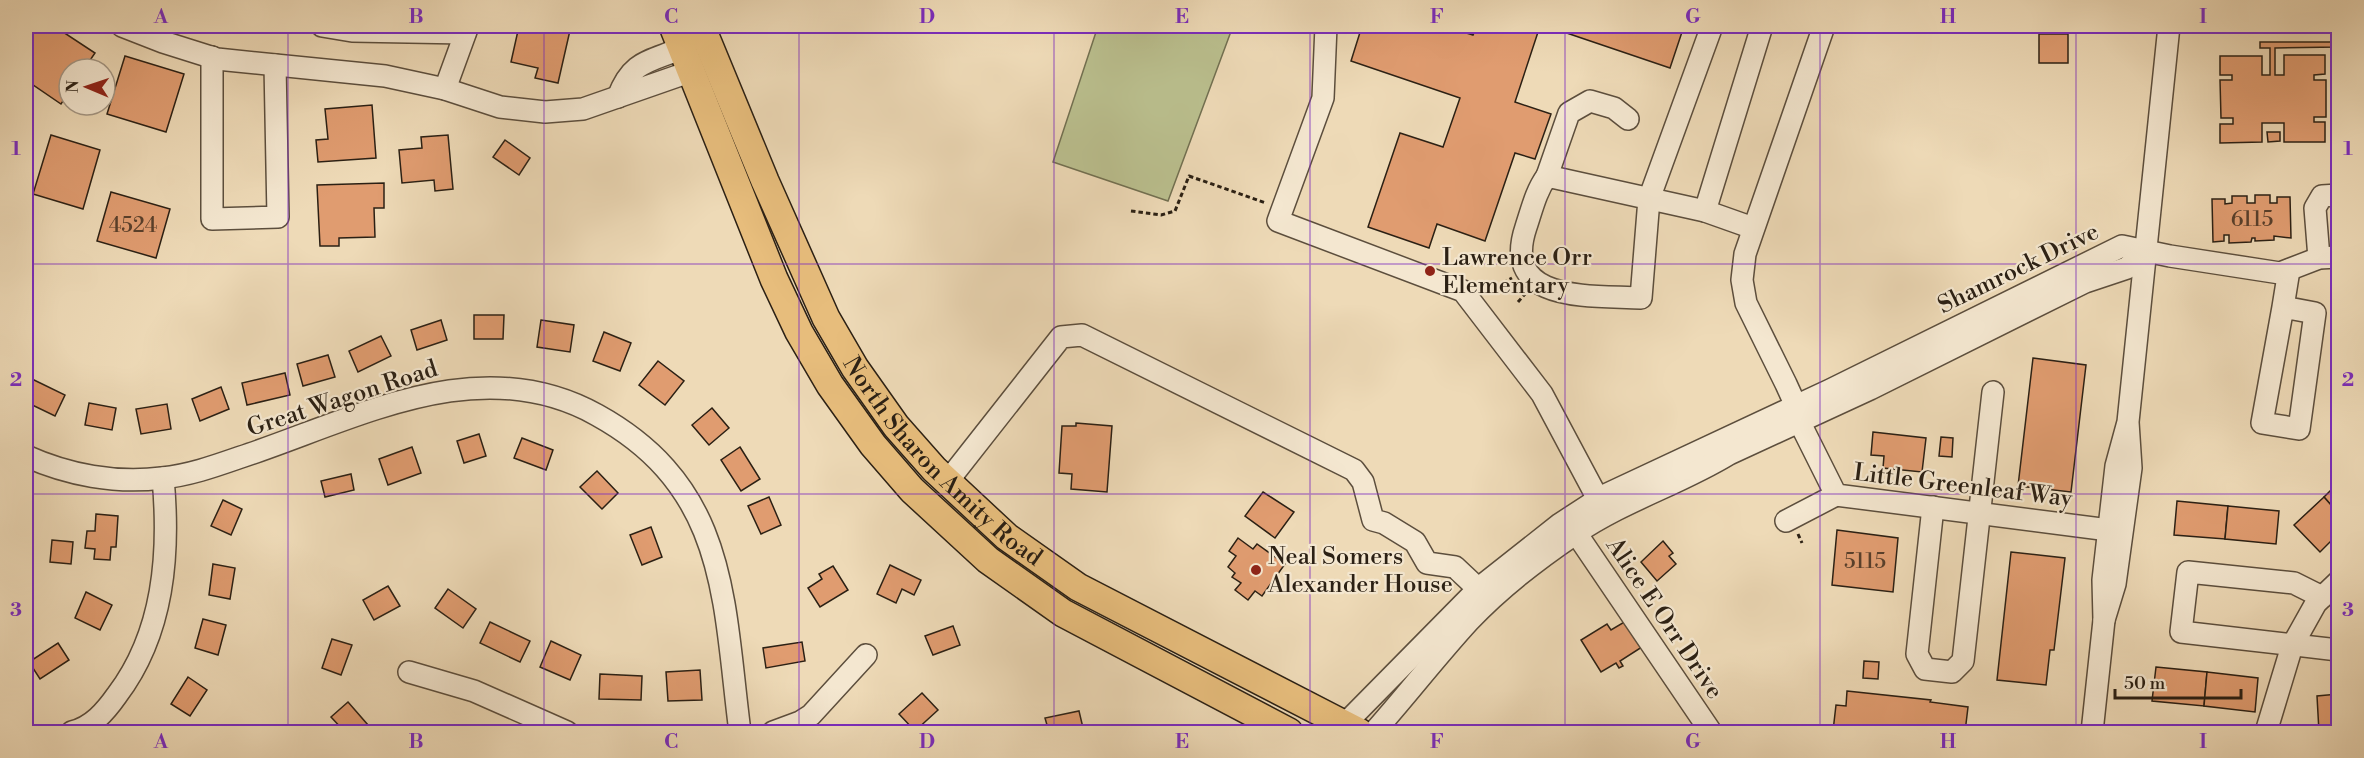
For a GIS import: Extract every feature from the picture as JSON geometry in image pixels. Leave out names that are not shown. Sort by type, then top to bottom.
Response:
[{"type":"main road","name":"North Sharon Amity Road","points":[[702,26],[765,181],[826,318],[855,368],[896,426],[947,482],[1007,537],[1078,587],[1347,730]]},
{"type":"main road","name":"North Sharon Amity Road","points":[[682,48],[774,279],[800,332],[830,385],[848,411],[873,445],[912,490],[988,560],[1063,613],[1288,732]]},
{"type":"main road","points":[[682,48],[697,59],[710,78],[741,150],[765,181]]},
{"type":"street","points":[[122,26],[212,57],[385,76],[445,89],[500,107],[545,112],[583,109],[618,97],[624,82],[636,67],[682,48]]},
{"type":"street","points":[[322,26],[352,31],[466,29],[445,89]]},
{"type":"street","points":[[1326,26],[1323,98],[1278,221],[1463,291],[1542,394],[1598,499]]},
{"type":"street","points":[[1628,119],[1614,108],[1590,101],[1569,113],[1547,176],[1539,186],[1521,240],[1521,257],[1525,271],[1546,289],[1641,298],[1648,199],[1712,26]]},
{"type":"street","points":[[1705,211],[1762,26]]},
{"type":"street","name":"Little Greenleaf Way","points":[[1824,26],[1744,254],[1742,280],[1746,303],[1836,495],[2109,530]]},
{"type":"street","points":[[2104,620],[2115,584],[2131,468],[2128,422],[2169,26]]},
{"type":"street","points":[[212,57],[212,219],[278,217],[275,65]]},
{"type":"street","points":[[1547,176],[1705,211],[1753,228]]},
{"type":"street","points":[[2144,252],[2280,273],[2329,257],[2315,208],[2322,196],[2338,195]]},
{"type":"street","name":"Shamrock Drive","points":[[1347,730],[1484,594],[1560,524],[1598,499],[1798,414],[2085,282],[2127,268],[2144,252]]},
{"type":"street","points":[[2283,307],[2315,313],[2299,429],[2262,423],[2289,270]]},
{"type":"street","points":[[947,482],[1061,337],[1083,335],[1354,470],[1363,482],[1373,520],[1384,523],[1415,542],[1427,563],[1455,567],[1484,594]]},
{"type":"street","name":"Great Wagon Road","points":[[26,456],[55,467],[95,477],[130,480],[163,478],[198,472],[393,404],[454,389],[509,387],[538,392],[588,410],[618,426],[659,459],[698,516],[712,548],[721,581],[740,732]]},
{"type":"street","points":[[1933,507],[1917,654],[1925,669],[1952,672],[1963,661],[1993,392]]},
{"type":"street","name":"Shamrock Drive","points":[[1374,732],[1470,621],[1484,594],[1509,584],[1576,533],[1612,512],[1798,414]]},
{"type":"street","points":[[2092,732],[2104,620],[2103,580],[2116,466],[2128,422]]},
{"type":"street","points":[[72,732],[94,722],[110,706],[129,680],[150,637],[158,606],[166,547],[163,478]]},
{"type":"street","points":[[1786,521],[1836,495]]},
{"type":"street","name":"Alice E Orr Drive","points":[[1576,533],[1711,732]]},
{"type":"street","points":[[2322,597],[2294,583],[2188,572],[2181,632],[2338,650]]},
{"type":"street","points":[[2266,732],[2292,646],[2306,618],[2322,597],[2338,582]]},
{"type":"street","points":[[773,732],[800,722],[811,714],[866,655]]},
{"type":"street","points":[[409,672],[474,691],[567,732]]},
{"type":"path","points":[[1131,211],[1161,215],[1175,211],[1189,176],[1273,206]]},
{"type":"green space","points":[[1098,26],[1233,26],[1168,201],[1053,162]]},
{"type":"building","points":[[32,26],[54,26],[95,53],[92,57],[57,57],[57,101],[26,80],[26,35]]},
{"type":"building","points":[[519,26],[552,28],[552,26],[571,26],[558,83],[535,78],[538,68],[511,62]]},
{"type":"building","name":"Lawrence Orr Elementary","points":[[1362,26],[1444,26],[1473,35],[1477,26],[1540,26],[1515,102],[1551,114],[1535,159],[1515,153],[1485,241],[1437,224],[1429,248],[1368,227],[1400,133],[1443,147],[1460,98],[1351,61]]},
{"type":"building","points":[[1546,26],[1684,26],[1670,68]]},
{"type":"building","points":[[2039,34],[2068,34],[2068,63],[2039,63]]},
{"type":"building","points":[[2260,42],[2338,42],[2338,47],[2275,48],[2275,75],[2284,75],[2284,55],[2325,55],[2325,74],[2314,75],[2314,80],[2326,80],[2326,117],[2314,117],[2314,122],[2325,122],[2325,142],[2284,142],[2284,123],[2262,123],[2262,142],[2220,143],[2220,124],[2233,124],[2233,118],[2221,118],[2220,80],[2232,80],[2232,75],[2220,75],[2220,56],[2262,56],[2262,75],[2270,75],[2270,48],[2260,48]]},
{"type":"building","points":[[125,56],[184,74],[166,132],[117,117],[117,82]]},
{"type":"building","points":[[372,105],[376,158],[318,162],[316,140],[328,139],[325,109]]},
{"type":"building","points":[[2267,132],[2280,132],[2280,141],[2268,142]]},
{"type":"building","points":[[51,135],[100,150],[83,209],[33,194]]},
{"type":"building","points":[[448,135],[453,189],[435,191],[434,180],[402,183],[399,150],[422,148],[421,137]]},
{"type":"building","points":[[505,140],[530,158],[519,175],[493,157]]},
{"type":"building","points":[[384,183],[384,208],[374,208],[375,237],[339,238],[339,246],[320,246],[317,185]]},
{"type":"building","points":[[111,192],[170,209],[156,258],[97,241]]},
{"type":"building","points":[[2255,195],[2270,195],[2270,203],[2277,203],[2277,197],[2290,197],[2291,238],[2274,236],[2274,240],[2255,241],[2255,238],[2252,238],[2251,242],[2229,243],[2229,235],[2224,235],[2224,241],[2213,242],[2212,199],[2225,199],[2225,204],[2232,203],[2232,196],[2247,196],[2247,203],[2255,203]]},
{"type":"building","points":[[474,315],[504,315],[503,339],[474,339]]},
{"type":"building","points":[[441,320],[447,340],[417,350],[411,330]]},
{"type":"building","points":[[541,320],[574,325],[570,352],[537,347]]},
{"type":"building","points":[[604,332],[631,343],[620,371],[593,361]]},
{"type":"building","points":[[381,336],[391,356],[358,372],[349,351]]},
{"type":"building","points":[[328,355],[335,377],[303,386],[297,364]]},
{"type":"building","points":[[2033,358],[2086,365],[2071,492],[2018,486]]},
{"type":"building","points":[[658,361],[684,381],[665,405],[639,385]]},
{"type":"building","points":[[285,373],[290,395],[247,405],[242,383]]},
{"type":"building","points":[[32,379],[65,395],[55,416],[26,402],[26,393]]},
{"type":"building","points":[[221,387],[229,409],[200,421],[192,399]]},
{"type":"building","points":[[89,403],[116,408],[112,430],[85,425]]},
{"type":"building","points":[[167,404],[171,429],[141,434],[136,409]]},
{"type":"building","points":[[712,408],[729,428],[709,445],[692,425]]},
{"type":"building","points":[[1076,423],[1112,426],[1107,492],[1071,489],[1072,474],[1059,473],[1062,426],[1076,426]]},
{"type":"building","points":[[1873,432],[1926,438],[1922,472],[1883,468],[1884,456],[1871,455]]},
{"type":"building","points":[[479,434],[486,456],[464,463],[457,441]]},
{"type":"building","points":[[1941,437],[1953,438],[1952,457],[1939,456]]},
{"type":"building","points":[[522,438],[553,450],[546,470],[514,458]]},
{"type":"building","points":[[412,447],[421,473],[388,485],[379,459]]},
{"type":"building","points":[[740,447],[760,479],[741,491],[721,460]]},
{"type":"building","points":[[597,471],[618,493],[602,509],[580,487]]},
{"type":"building","points":[[351,474],[354,490],[325,497],[321,481]]},
{"type":"building","points":[[2338,483],[2338,513],[2324,497]]},
{"type":"building","points":[[1263,492],[1294,512],[1275,538],[1245,516]]},
{"type":"building","points":[[769,497],[781,525],[761,534],[748,506]]},
{"type":"building","points":[[2324,497],[2338,513],[2338,534],[2320,552],[2294,525]]},
{"type":"building","points":[[223,500],[242,509],[231,535],[211,526]]},
{"type":"building","points":[[2177,501],[2228,506],[2225,539],[2174,535]]},
{"type":"building","points":[[2228,506],[2279,511],[2276,544],[2225,539]]},
{"type":"building","points":[[96,514],[118,516],[116,547],[111,547],[110,560],[94,559],[95,549],[85,548],[87,531],[95,531]]},
{"type":"building","points":[[651,527],[662,557],[642,565],[630,535]]},
{"type":"building","points":[[1837,530],[1898,538],[1893,592],[1832,585]]},
{"type":"building","name":"Neal Somers Alexander House","points":[[1238,538],[1253,549],[1257,544],[1285,564],[1262,596],[1255,591],[1248,600],[1235,590],[1241,583],[1232,577],[1235,573],[1228,567],[1236,556],[1229,551]]},
{"type":"building","points":[[52,540],[73,542],[71,564],[50,562]]},
{"type":"building","points":[[1663,541],[1673,553],[1669,556],[1676,564],[1657,581],[1641,562]]},
{"type":"building","points":[[2011,552],[2065,558],[2054,650],[2050,650],[2046,685],[1997,680]]},
{"type":"building","points":[[213,564],[235,568],[230,599],[209,595]]},
{"type":"building","points":[[890,565],[921,580],[914,595],[902,589],[896,603],[877,594]]},
{"type":"building","points":[[833,566],[848,590],[820,607],[808,588],[822,579],[819,574]]},
{"type":"building","points":[[388,586],[400,606],[374,620],[363,600]]},
{"type":"building","points":[[448,589],[476,609],[463,628],[435,608]]},
{"type":"building","points":[[86,592],[112,605],[100,630],[75,618]]},
{"type":"building","points":[[203,619],[226,625],[218,655],[195,648]]},
{"type":"building","points":[[1626,621],[1642,647],[1620,661],[1623,666],[1619,668],[1616,663],[1601,672],[1581,640],[1607,624],[1611,630]]},
{"type":"building","points":[[490,622],[530,641],[520,662],[480,643]]},
{"type":"building","points":[[953,626],[960,645],[933,655],[925,636]]},
{"type":"building","points":[[332,639],[352,645],[341,675],[322,668]]},
{"type":"building","points":[[551,641],[581,655],[570,680],[540,667]]},
{"type":"building","points":[[802,642],[805,661],[766,668],[763,648]]},
{"type":"building","points":[[58,643],[69,660],[40,679],[29,662]]},
{"type":"building","points":[[1864,661],[1879,662],[1878,679],[1863,678]]},
{"type":"building","points":[[2156,667],[2207,672],[2204,706],[2152,701]]},
{"type":"building","points":[[700,670],[702,700],[668,701],[666,672]]},
{"type":"building","points":[[2207,672],[2258,678],[2255,712],[2204,706]]},
{"type":"building","points":[[600,674],[642,676],[641,700],[599,699]]},
{"type":"building","points":[[188,677],[207,690],[190,716],[171,704]]},
{"type":"building","points":[[1847,691],[1931,700],[1930,702],[1968,707],[1965,732],[1833,731],[1836,705],[1846,706]]},
{"type":"building","points":[[922,693],[938,710],[915,731],[899,714]]},
{"type":"building","points":[[2338,694],[2338,731],[2319,732],[2317,696]]},
{"type":"building","points":[[348,702],[368,725],[359,732],[345,732],[331,717]]},
{"type":"building","points":[[1079,711],[1084,732],[1049,732],[1045,718]]},
{"type":"place","name":"Lawrence Orr Elementary","points":[[1430,271]]},
{"type":"place","name":"Neal Somers Alexander House","points":[[1256,570]]}]
